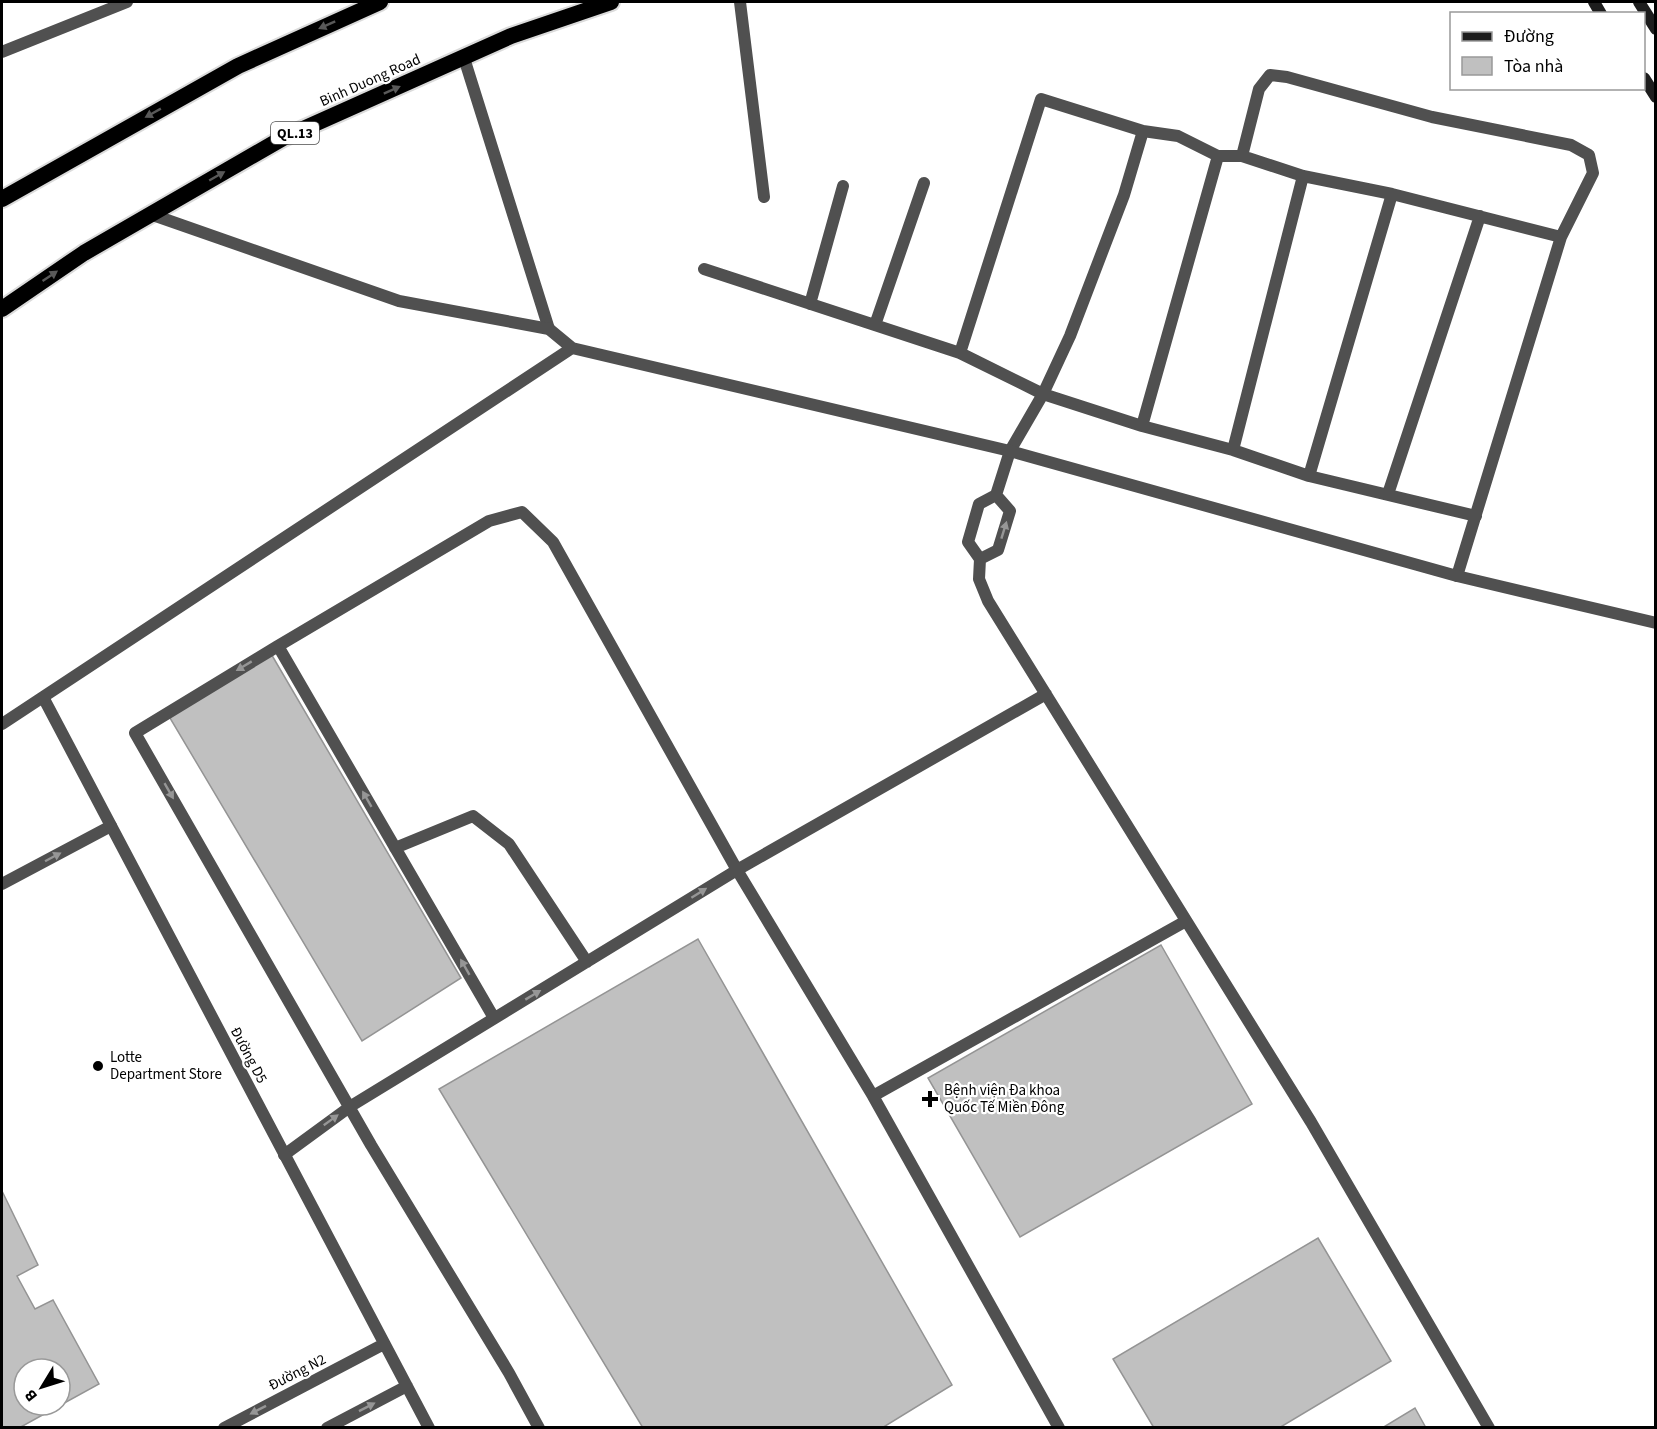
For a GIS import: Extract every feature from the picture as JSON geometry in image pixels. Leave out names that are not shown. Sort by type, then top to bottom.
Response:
[{"type":"highway","points":[[2,199],[238,66],[380,2]]},
{"type":"highway","name":"Binh Duong Road","points":[[2,309],[84,253],[283,138],[511,36],[611,2]]},
{"type":"main road","points":[[1639,2],[1656,29]]},
{"type":"main road","points":[[1645,80],[1656,97]]},
{"type":"street","points":[[2,52],[127,2]]},
{"type":"street","points":[[740,2],[764,197]]},
{"type":"street","points":[[464,58],[549,329]]},
{"type":"street","points":[[1242,156],[1259,89],[1270,75],[1287,77],[1432,117],[1571,145],[1589,155],[1593,174],[1561,237],[1457,576]]},
{"type":"street","points":[[960,353],[1041,99],[1143,131],[1178,136],[1218,156],[1242,156],[1303,176],[1392,194],[1561,237]]},
{"type":"street","points":[[1143,131],[1124,195],[1070,336],[1044,394],[1010,451],[996,495],[979,504],[968,542],[980,559],[979,579],[988,601],[1311,1122],[1490,1428]]},
{"type":"street","points":[[1142,426],[1218,156]]},
{"type":"street","points":[[1233,450],[1303,176]]},
{"type":"street","points":[[875,325],[924,183]]},
{"type":"street","points":[[810,304],[843,186]]},
{"type":"street","points":[[1309,476],[1392,194]]},
{"type":"street","points":[[150,214],[399,301],[549,329],[572,348],[1010,451],[1457,576],[1656,622]]},
{"type":"street","points":[[1388,494],[1480,216]]},
{"type":"street","points":[[704,269],[960,353],[1044,394],[1142,426],[1233,450],[1309,476],[1476,516]]},
{"type":"street","points":[[2,724],[572,348]]},
{"type":"street","points":[[980,559],[998,550],[1010,511],[996,495]]},
{"type":"street","points":[[539,1428],[509,1373],[371,1145],[351,1106],[135,733],[489,521],[522,512],[553,542],[737,870],[873,1096],[1059,1428]]},
{"type":"street","points":[[278,646],[494,1018]]},
{"type":"street","points":[[284,1155],[351,1106],[737,870],[1046,694]]},
{"type":"street","name":"Đường D5","points":[[43,697],[429,1428]]},
{"type":"street","points":[[395,848],[473,816],[509,843],[587,962]]},
{"type":"street","points":[[2,884],[111,826]]},
{"type":"street","points":[[873,1096],[1186,921]]},
{"type":"street","name":"Đường N2","points":[[224,1428],[384,1344]]},
{"type":"street","points":[[327,1428],[407,1386]]},
{"type":"building","points":[[270,652],[461,978],[362,1041],[167,713]]},
{"type":"building","points":[[698,939],[952,1385],[882,1428],[643,1428],[439,1089]]},
{"type":"building","points":[[1161,945],[1252,1104],[1020,1237],[928,1078]]},
{"type":"building","points":[[2,1191],[38,1265],[17,1276],[35,1309],[53,1300],[99,1384],[72,1399],[72,1357],[12,1357],[12,1417],[39,1417],[19,1428],[2,1428]]},
{"type":"building","points":[[1318,1238],[1391,1361],[1279,1428],[1154,1428],[1113,1359]]},
{"type":"building","points":[[1415,1408],[1426,1428],[1382,1428]]},
{"type":"place","name":"Lotte Department Store","points":[[98,1066]]},
{"type":"place","name":"Bệnh viện Đa khoa Quốc Tế Miền Đông","points":[[930,1099]]}]
